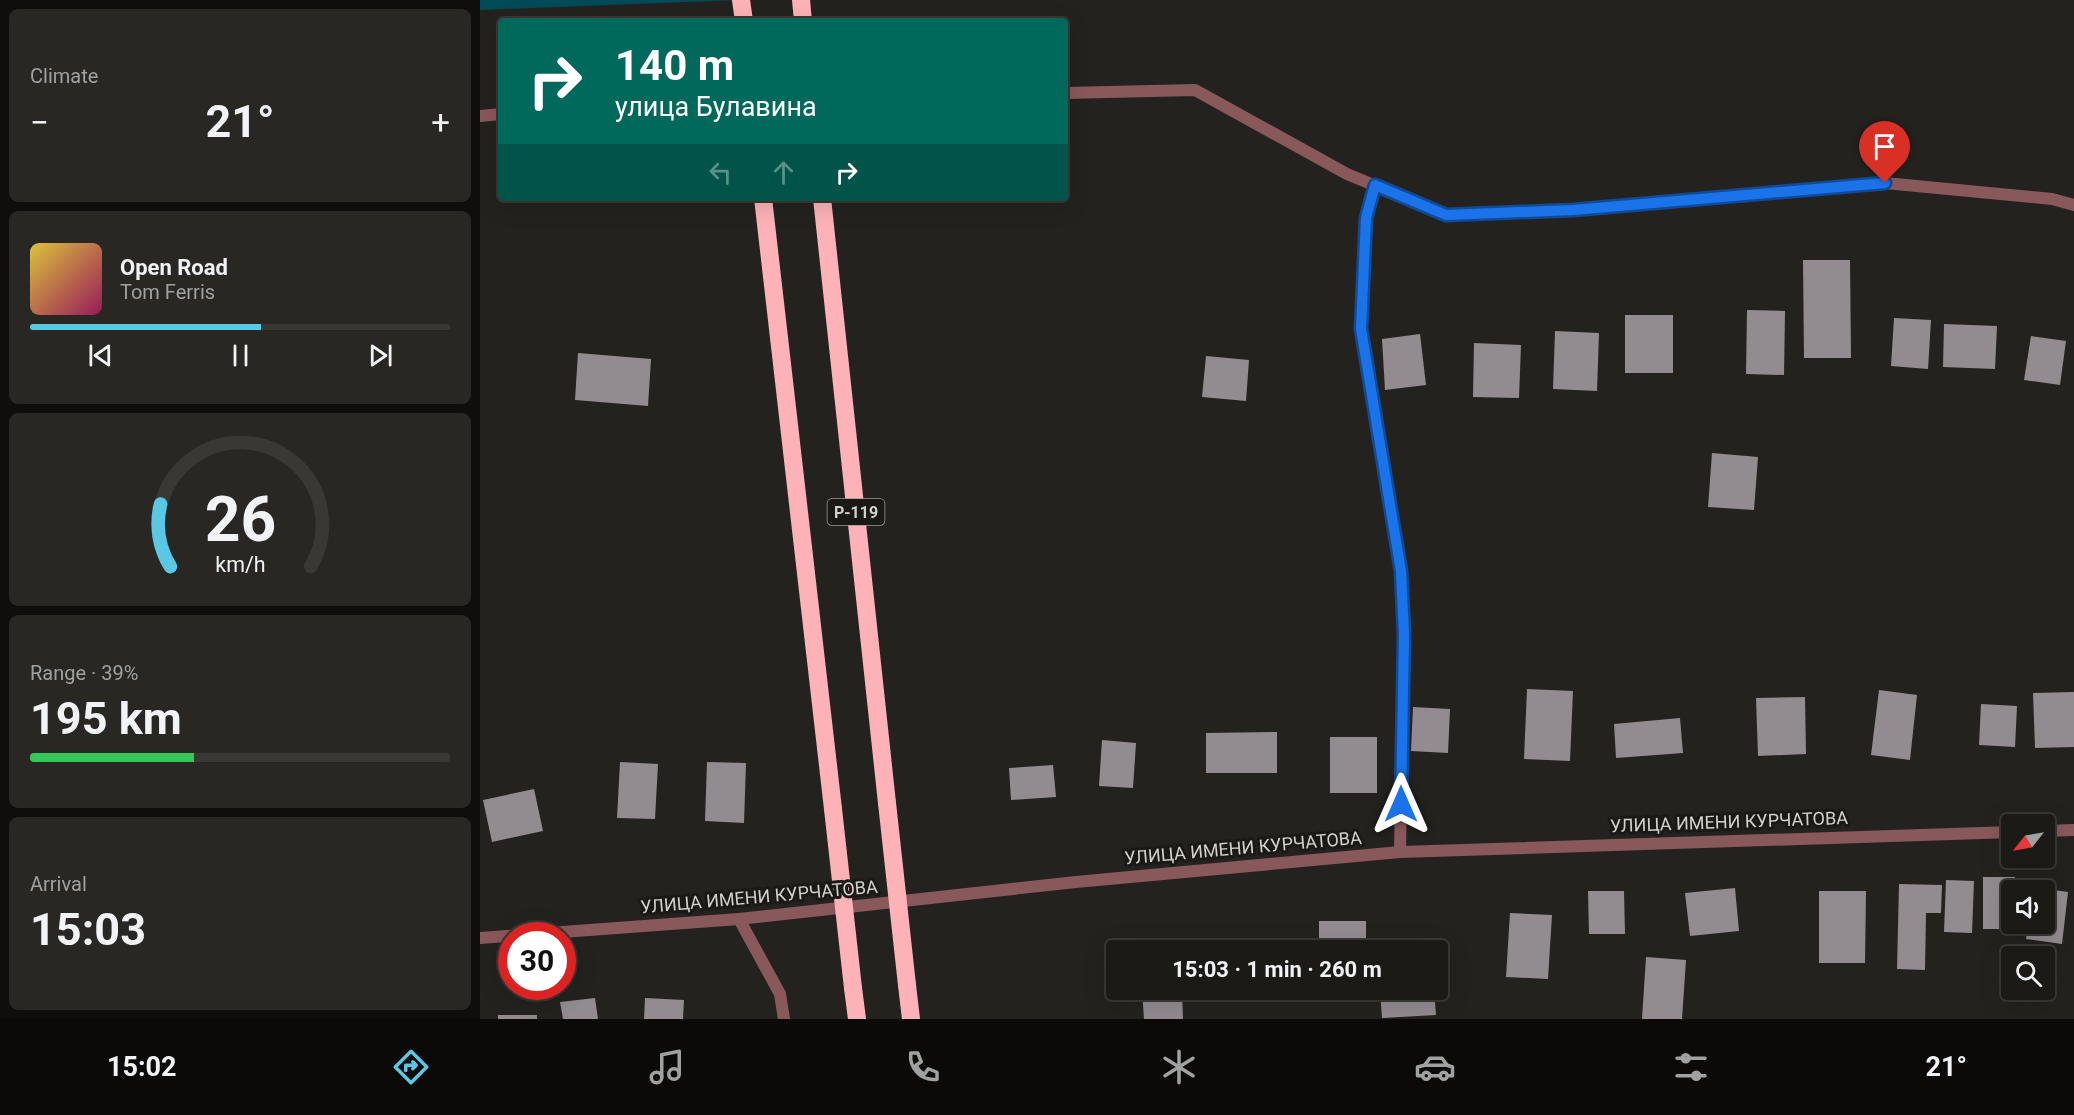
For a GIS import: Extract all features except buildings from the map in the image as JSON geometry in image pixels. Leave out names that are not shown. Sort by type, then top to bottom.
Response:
[{"type":"highway","points":[[741,0],[744,18]]},
{"type":"highway","points":[[801,0],[803,18]]},
{"type":"highway","name":"Р-119","points":[[763,201],[857,1019]]},
{"type":"highway","name":"Р-119","points":[[822,201],[911,1019]]},
{"type":"street","points":[[1068,93],[1195,90],[1347,174],[1446,215],[1573,210],[1885,183],[2052,199],[2074,205]]},
{"type":"street","points":[[480,116],[498,114]]},
{"type":"street","points":[[1375,185],[1366,218],[1361,329],[1401,571],[1404,634],[1400,852]]},
{"type":"street","points":[[2055,831],[2074,830]]},
{"type":"street","name":"УЛИЦА ИМЕНИ КУРЧАТОВА","points":[[480,938],[739,919],[1076,882],[1400,852],[2001,832]]},
{"type":"street","points":[[739,919],[780,994],[784,1019]]},
{"type":"water","points":[[480,0],[737,0],[480,10]]},
{"type":"route","points":[[1401,804],[1404,634],[1401,571],[1361,329],[1366,218],[1375,185],[1446,215],[1573,210],[1885,183]]}]
